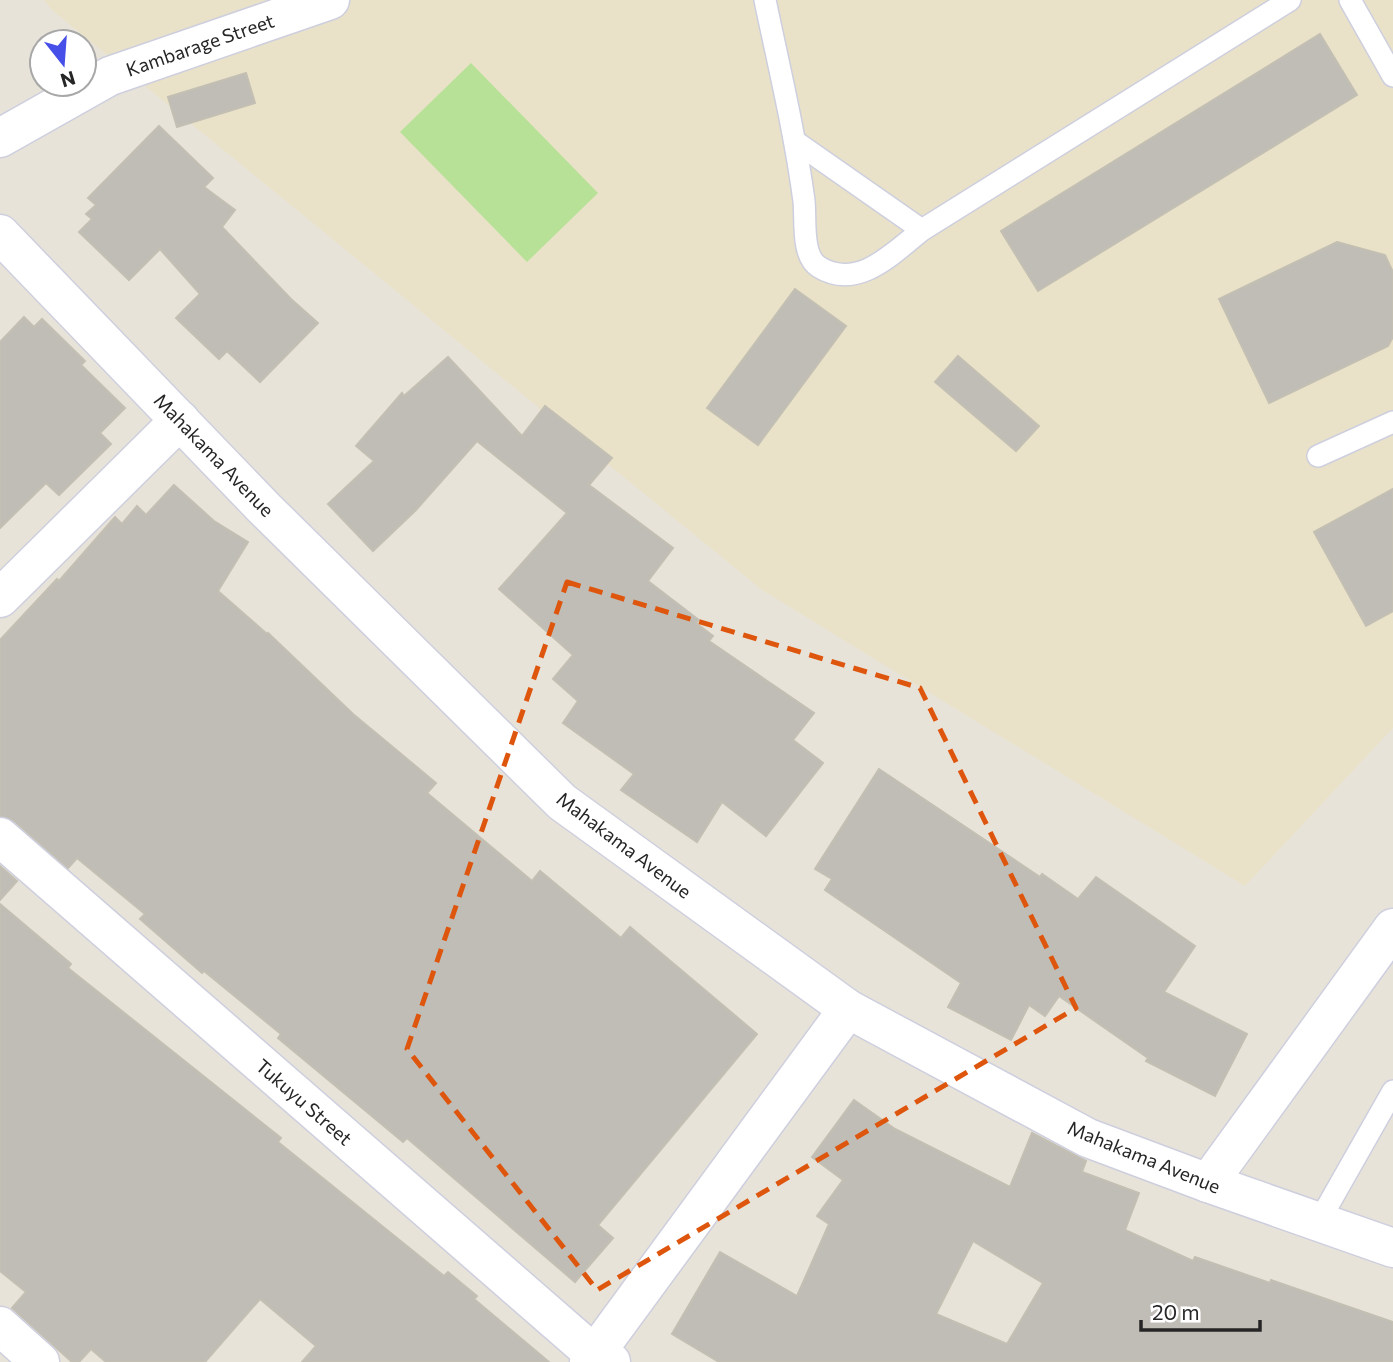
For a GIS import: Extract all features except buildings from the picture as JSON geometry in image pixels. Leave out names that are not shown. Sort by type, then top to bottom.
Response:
[{"type":"street","name":"Kambarage Street","points":[[0,138],[110,76],[330,0]]},
{"type":"street","name":"Mahakama Avenue","points":[[0,234],[263,507],[562,802],[848,1009],[1088,1138],[1393,1248]]},
{"type":"street","points":[[0,598],[180,420]]},
{"type":"street","name":"Tukuyu Street","points":[[0,837],[598,1360]]},
{"type":"street","points":[[1208,1183],[1393,928]]},
{"type":"street","points":[[598,1360],[848,1009]]},
{"type":"street","points":[[0,1326],[40,1362]]},
{"type":"lane","points":[[765,0],[796,142],[808,249],[816,265],[831,272],[845,274],[874,268],[922,230],[1290,0]]},
{"type":"lane","points":[[1350,0],[1393,76]]},
{"type":"lane","points":[[796,142],[922,230]]},
{"type":"lane","points":[[1318,456],[1393,422]]},
{"type":"lane","points":[[1318,1223],[1393,1091]]},
{"type":"highlighted area","points":[[567,582],[920,688],[1076,1008],[597,1290],[407,1049]]},
{"type":"shaded area","points":[[44,0],[1393,0],[1393,728],[1245,886],[762,590],[98,48],[98,28],[74,28]]},
{"type":"green space","points":[[471,63],[598,193],[527,262],[400,132]]}]
